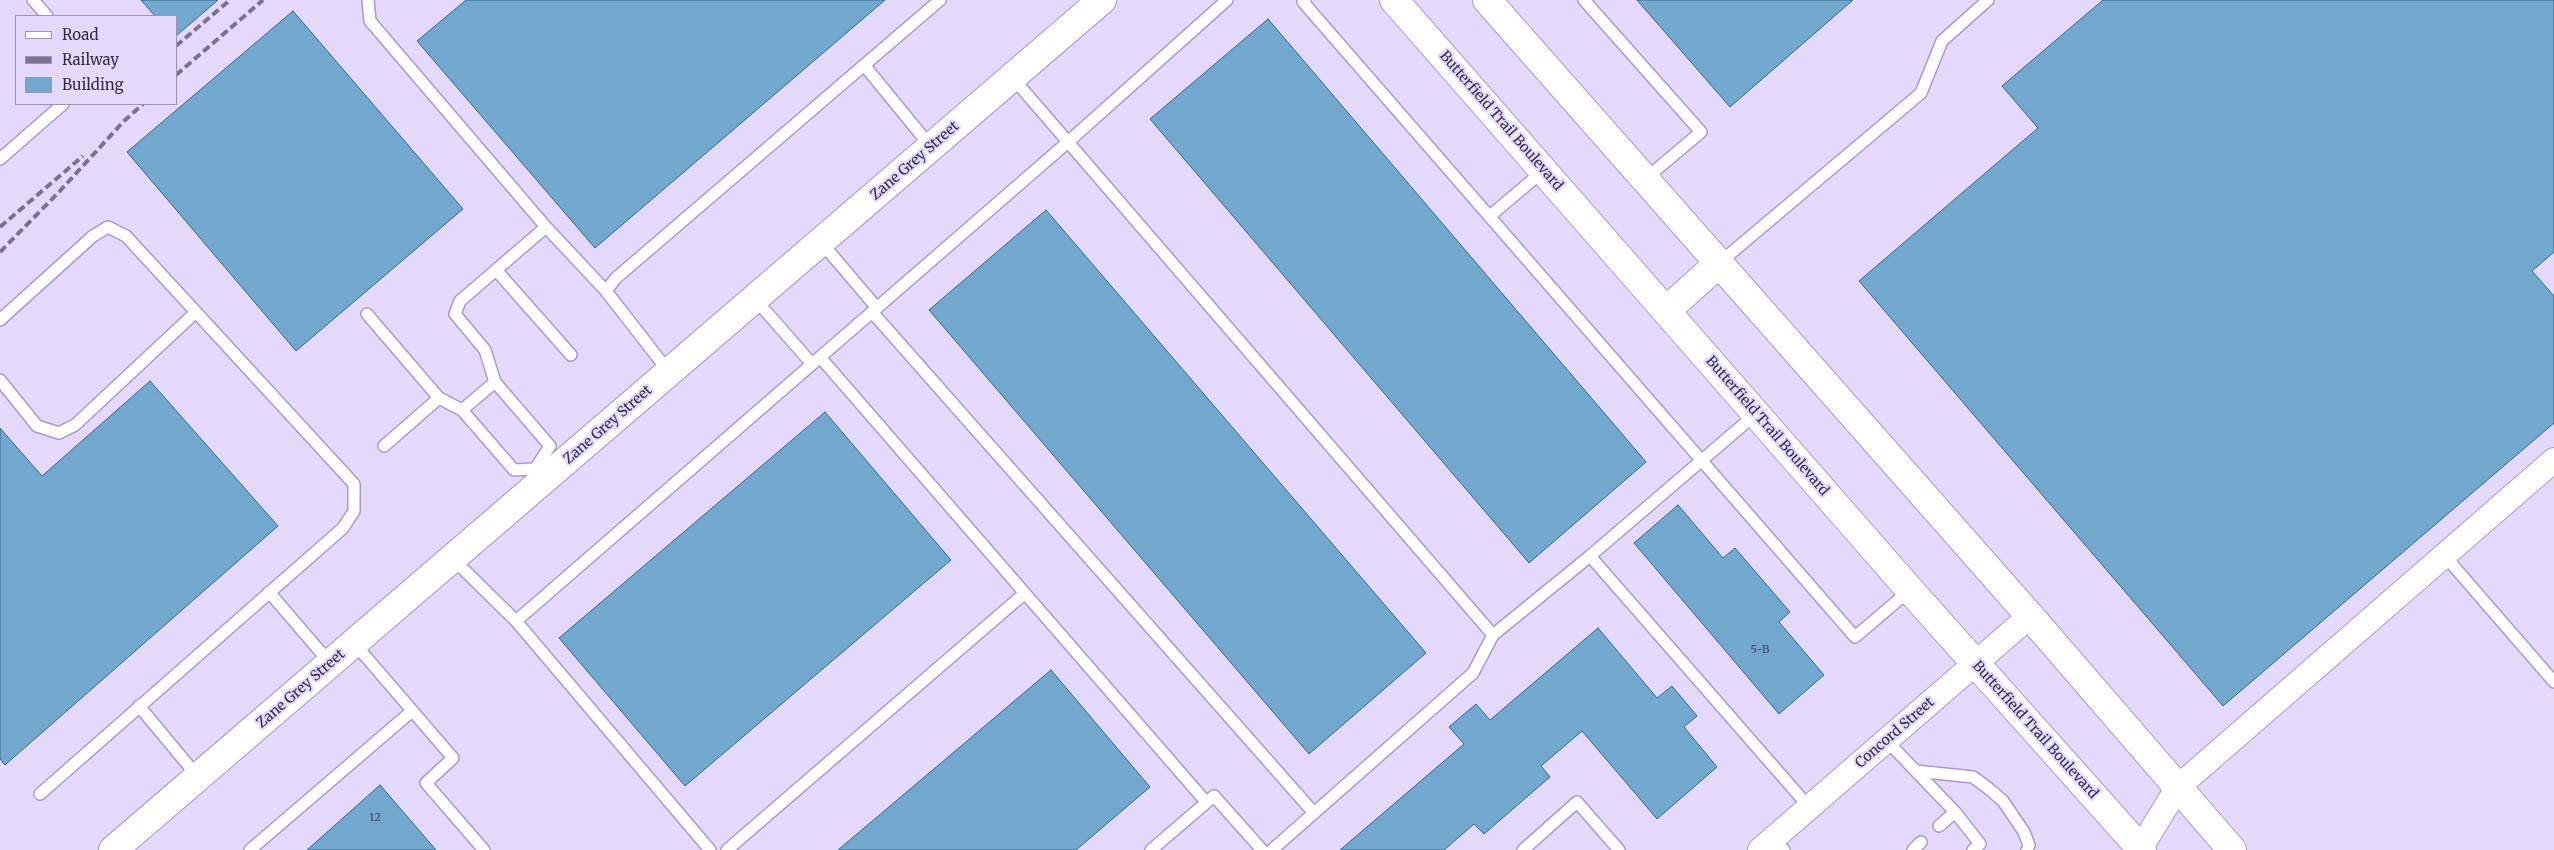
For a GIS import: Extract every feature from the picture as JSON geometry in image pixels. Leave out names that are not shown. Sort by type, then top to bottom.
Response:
[{"type":"street","name":"Zane Grey Street","points":[[114,850],[453,559],[539,474],[669,372],[1102,0]]},
{"type":"street","name":"Butterfield Trail Boulevard","points":[[1394,0],[2140,850]]},
{"type":"street","points":[[1487,0],[2030,616],[2232,850]]},
{"type":"street","points":[[1667,310],[1718,264]]},
{"type":"street","points":[[2140,850],[2178,787],[2554,460]]},
{"type":"street","name":"Concord Street","points":[[1772,846],[1809,807],[2030,616]]},
{"type":"lane","points":[[33,0],[46,15]]},
{"type":"lane","points":[[368,0],[370,21],[546,227],[606,291],[669,372]]},
{"type":"lane","points":[[606,291],[616,278],[940,0]]},
{"type":"lane","points":[[516,621],[1068,142],[1227,0]]},
{"type":"lane","points":[[1584,0],[1700,132],[1644,180]]},
{"type":"lane","points":[[1718,264],[1921,93],[1942,41],[1988,0]]},
{"type":"lane","points":[[1304,1],[1854,637],[1910,590]]},
{"type":"lane","points":[[864,65],[931,147]]},
{"type":"lane","points":[[1012,77],[1493,635]]},
{"type":"lane","points":[[0,159],[62,105]]},
{"type":"lane","points":[[1490,216],[1544,170]]},
{"type":"lane","points":[[0,320],[92,236],[108,227],[126,236],[354,484],[354,511],[343,528],[40,794]]},
{"type":"lane","points":[[367,314],[439,398],[462,410],[514,470],[539,474],[550,446],[495,382],[484,350],[454,314],[460,301],[546,227]]},
{"type":"lane","points":[[821,242],[875,310],[1314,813]]},
{"type":"lane","points":[[496,270],[571,355]]},
{"type":"lane","points":[[755,299],[816,360],[1025,593],[1206,802]]},
{"type":"lane","points":[[0,380],[37,426],[60,433],[75,425],[196,312]]},
{"type":"lane","points":[[462,410],[495,382]]},
{"type":"lane","points":[[384,446],[439,398]]},
{"type":"lane","points":[[1272,850],[1473,673],[1493,635],[1590,556],[1757,414]]},
{"type":"lane","points":[[2444,555],[2554,682]]},
{"type":"lane","points":[[1590,556],[1809,807]]},
{"type":"lane","points":[[453,559],[516,621],[710,850]]},
{"type":"lane","points":[[269,592],[330,663]]},
{"type":"lane","points":[[727,850],[1025,593]]},
{"type":"lane","points":[[354,643],[453,758],[426,783],[484,850]]},
{"type":"lane","points":[[138,706],[198,777]]},
{"type":"lane","points":[[250,850],[412,711]]},
{"type":"lane","points":[[1886,740],[1955,812],[1980,844],[1973,850]]},
{"type":"lane","points":[[1916,771],[1972,777],[1988,788],[2003,801],[2024,832],[2029,846],[2027,850]]},
{"type":"lane","points":[[1151,850],[1214,796],[1262,850]]},
{"type":"lane","points":[[1523,850],[1577,802],[1619,850]]},
{"type":"lane","points":[[1939,826],[1955,812]]},
{"type":"building","points":[[141,0],[218,0],[178,34],[178,15],[154,15]]},
{"type":"building","points":[[466,0],[885,0],[595,248],[417,41]]},
{"type":"building","points":[[1637,0],[1853,0],[1730,107]]},
{"type":"building","points":[[2103,0],[2554,0],[2554,252],[2532,271],[2554,296],[2554,423],[2223,706],[1859,281],[2038,128],[2002,86]]},
{"type":"building","points":[[293,11],[463,209],[296,351],[127,152]]},
{"type":"building","points":[[1268,19],[1646,462],[1529,563],[1150,119]]},
{"type":"building","points":[[1046,210],[1426,653],[1309,754],[929,310]]},
{"type":"building","points":[[150,381],[278,526],[5,765],[0,759],[0,428],[42,476]]},
{"type":"building","points":[[825,412],[951,560],[685,786],[559,638]]},
{"type":"building","points":[[1678,505],[1723,558],[1735,548],[1790,612],[1779,622],[1824,675],[1779,714],[1634,543]]},
{"type":"building","points":[[1598,628],[1657,698],[1672,686],[1697,716],[1684,727],[1717,767],[1657,819],[1582,731],[1541,766],[1550,777],[1484,834],[1474,824],[1444,850],[1340,850],[1464,744],[1449,727],[1476,704],[1490,720]]},
{"type":"building","points":[[1051,670],[1150,787],[1076,850],[838,850]]},
{"type":"building","points":[[380,785],[436,850],[307,850]]},
{"type":"railway","points":[[178,44],[230,0]]},
{"type":"railway","points":[[178,73],[263,0]]},
{"type":"railway","points":[[0,252],[59,192],[124,121],[142,105]]},
{"type":"railway","points":[[0,227],[83,156]]}]
